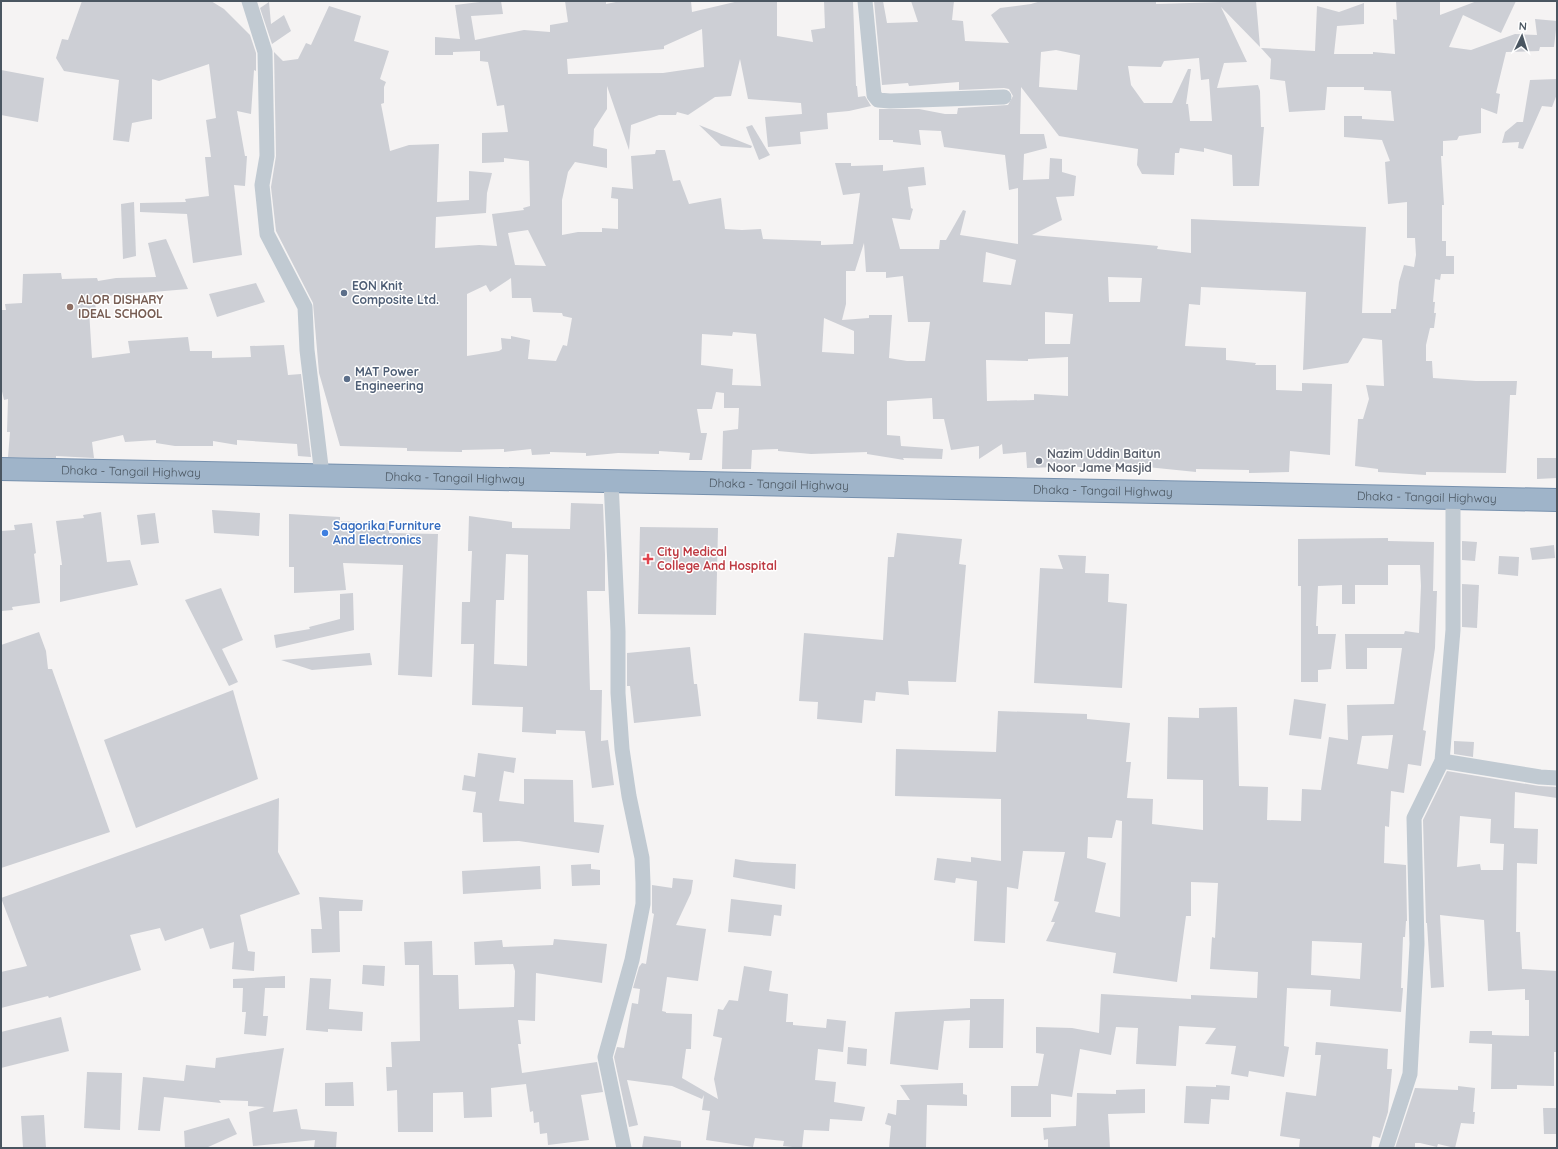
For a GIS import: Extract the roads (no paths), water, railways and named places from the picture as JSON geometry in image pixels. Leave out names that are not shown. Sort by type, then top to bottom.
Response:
[{"type":"highway","name":"Dhaka - Tangail Highway","points":[[1,469],[1557,500]]},
{"type":"street","points":[[249,1],[265,52],[267,156],[262,185],[267,234],[305,306],[307,350],[322,475]]},
{"type":"street","points":[[865,1],[874,94],[878,100],[890,102],[1004,97]]},
{"type":"street","points":[[612,481],[618,631],[618,693],[622,749],[629,796],[642,858],[643,884],[643,904],[632,960],[605,1057],[624,1148]]},
{"type":"street","points":[[1386,1148],[1410,1074],[1417,944],[1414,818],[1442,761],[1453,630],[1453,498]]},
{"type":"street","points":[[1442,761],[1540,777],[1557,778]]},
{"type":"place","name":"EON Knit Composite Ltd.","points":[[344,293]]},
{"type":"place","name":"ALOR DISHARY IDEAL SCHOOL","points":[[70,307]]},
{"type":"place","name":"MAT Power Engineering","points":[[347,379]]},
{"type":"place","name":"Nazim Uddin Baitun Noor Jame Masjid","points":[[1039,461]]},
{"type":"place","name":"Sagorika Furniture And Electronics","points":[[325,533]]},
{"type":"place","name":"City Medical College And Hospital","points":[[648,559]]}]
